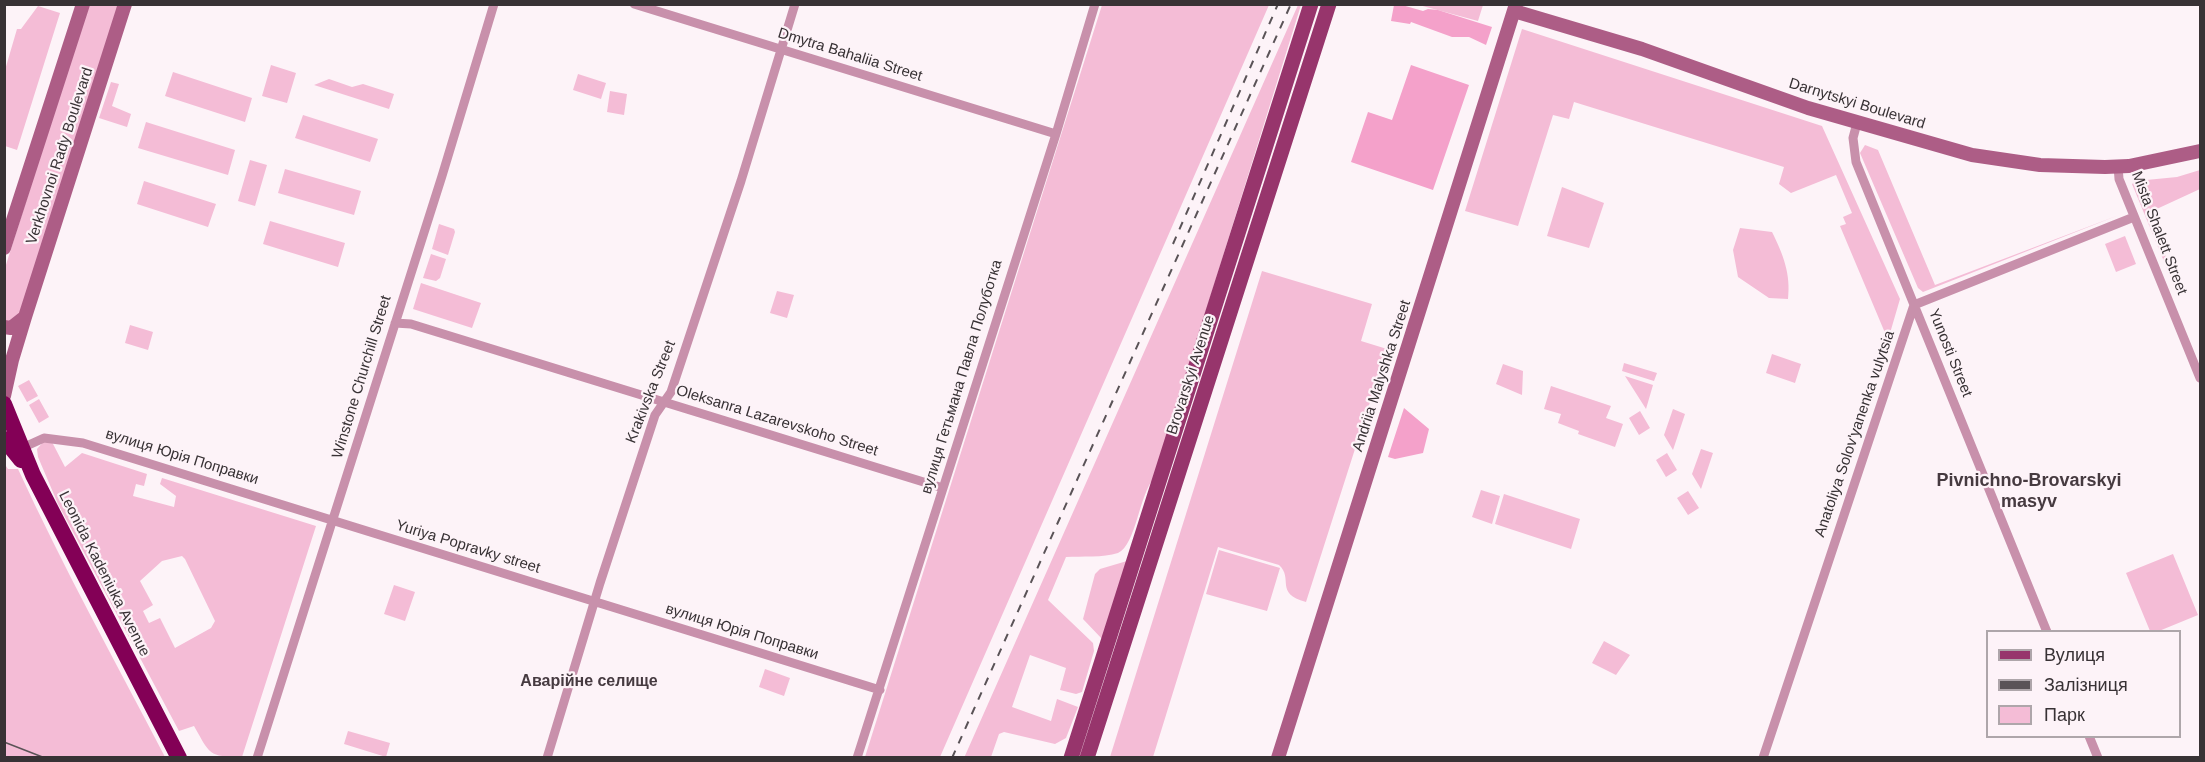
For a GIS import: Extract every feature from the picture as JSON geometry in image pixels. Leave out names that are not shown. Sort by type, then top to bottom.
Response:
[{"type":"highway","name":"Leonida Kadeniuka Avenue","points":[[4,404],[33,475],[179,758]]},
{"type":"highway","points":[[4,439],[33,475]]},
{"type":"main road","name":"Brovarskyi Avenue","points":[[1071,758],[1311,4]]},
{"type":"main road","name":"Brovarskyi Avenue","points":[[1087,758],[1329,4]]},
{"type":"street","name":"Verkhovnoi Rady Boulevard","points":[[4,248],[84,4]]},
{"type":"street","name":"Verkhovnoi Rady Boulevard","points":[[4,396],[25,317],[125,4]]},
{"type":"street","name":"Winstone Churchill Street","points":[[257,758],[442,176],[494,4]]},
{"type":"street","name":"Dmytra Bahaliia Street","points":[[634,4],[1056,134]]},
{"type":"street","name":"Krakivska Street","points":[[547,758],[655,415],[671,392],[743,173],[795,4]]},
{"type":"street","name":"вулиця Гетьмана Павла Полуботка","points":[[857,758],[1056,134],[1095,4]]},
{"type":"street","name":"Darnytskyi Boulevard","points":[[1515,8],[1642,49],[1808,108],[1948,150],[2040,165],[2118,166],[2168,159],[2200,151]]},
{"type":"street","name":"Andriia Malyshka Street","points":[[1278,758],[1515,8]]},
{"type":"street","points":[[1857,123],[1853,138],[1856,162],[1914,305]]},
{"type":"street","name":"Mista Shalett Street","points":[[2118,166],[2118,179],[2200,378]]},
{"type":"street","name":"Yunosti Street","points":[[2046,630],[1914,305],[2134,217]]},
{"type":"street","name":"Anatoliya Solov'yanenka vulytsia","points":[[1763,758],[1914,305]]},
{"type":"street","points":[[4,327],[11,328],[25,317]]},
{"type":"street","name":"Oleksanra Lazarevskoho Street","points":[[395,322],[411,324],[943,488]]},
{"type":"street","name":"вулиця Юрія Поправки","points":[[22,448],[44,438],[52,437],[83,442],[332,520]]},
{"type":"street","name":"Yuriya Popravky street","points":[[332,520],[595,602]]},
{"type":"street","name":"вулиця Юрія Поправки","points":[[595,602],[880,690]]},
{"type":"street","points":[[2090,738],[2098,758]]},
{"type":"green space","points":[[88,5],[121,5],[23,314],[5,325],[5,268]]},
{"type":"green space","points":[[1102,5],[1269,5],[940,757],[865,757]]},
{"type":"green space","points":[[1298,5],[1301,5],[1154,478],[1129,540],[1124,548],[1112,555],[1066,557],[1048,600],[1093,643],[1094,651],[1082,692],[1076,694],[1060,690],[1066,668],[1030,655],[1012,707],[1051,721],[1057,699],[1078,707],[1066,738],[1055,744],[1004,732],[999,734],[991,757],[964,758]]},
{"type":"green space","points":[[1419,5],[1483,5],[1478,21]]},
{"type":"green space","points":[[38,6],[60,13],[17,150],[5,146],[5,70],[17,29],[21,29]]},
{"type":"green space","points":[[1522,29],[1822,126],[1900,299],[1888,340],[1840,226],[1846,224],[1843,217],[1852,213],[1836,175],[1791,193],[1779,184],[1784,167],[1574,102],[1569,119],[1553,115],[1518,226],[1465,211]]},
{"type":"green space","points":[[271,65],[296,73],[287,103],[262,96]]},
{"type":"green space","points":[[173,72],[252,98],[245,122],[165,96]]},
{"type":"green space","points":[[578,74],[606,83],[601,99],[573,90]]},
{"type":"green space","points":[[329,79],[352,87],[363,84],[394,94],[389,109],[314,85]]},
{"type":"green space","points":[[111,82],[119,84],[112,106],[131,114],[127,127],[99,118]]},
{"type":"green space","points":[[610,91],[627,94],[624,115],[607,112]]},
{"type":"green space","points":[[303,115],[378,139],[370,162],[295,138]]},
{"type":"green space","points":[[146,122],[235,150],[228,175],[138,148]]},
{"type":"green space","points":[[1865,145],[1878,150],[1935,285],[2119,215],[1923,292],[1918,288],[1860,153]]},
{"type":"green space","points":[[250,160],[267,165],[255,206],[238,201]]},
{"type":"green space","points":[[285,169],[361,191],[354,215],[278,193]]},
{"type":"green space","points":[[2200,170],[2200,189],[2148,213],[2180,291],[2177,293],[2132,184],[2136,181],[2177,177]]},
{"type":"green space","points":[[144,181],[216,204],[208,227],[137,204]]},
{"type":"green space","points":[[1562,187],[1604,203],[1589,248],[1547,236]]},
{"type":"green space","points":[[270,221],[345,243],[338,267],[263,244]]},
{"type":"green space","points":[[439,224],[454,229],[455,232],[448,255],[432,249]]},
{"type":"green space","points":[[1740,228],[1772,232],[1785,264],[1788,299],[1769,298],[1738,277],[1733,250]]},
{"type":"green space","points":[[2125,236],[2136,264],[2116,272],[2105,244]]},
{"type":"green space","points":[[431,254],[446,259],[440,278],[436,281],[423,278]]},
{"type":"green space","points":[[1262,271],[1372,304],[1361,341],[1387,349],[1306,602],[1296,598],[1287,590],[1285,575],[1279,565],[1218,547],[1153,757],[1110,757]]},
{"type":"green space","points":[[421,283],[481,303],[472,328],[413,309]]},
{"type":"green space","points":[[777,291],[794,295],[787,318],[770,313]]},
{"type":"green space","points":[[130,325],[153,332],[148,350],[125,343]]},
{"type":"green space","points":[[1772,354],[1801,364],[1795,383],[1766,373]]},
{"type":"green space","points":[[1624,363],[1657,373],[1654,381],[1622,371]]},
{"type":"green space","points":[[1503,364],[1523,371],[1522,395],[1496,384]]},
{"type":"green space","points":[[1625,376],[1653,385],[1646,409]]},
{"type":"green space","points":[[29,380],[38,396],[27,402],[18,386]]},
{"type":"green space","points":[[1551,386],[1611,406],[1606,418],[1623,424],[1615,447],[1578,434],[1579,431],[1558,423],[1561,414],[1544,409]]},
{"type":"green space","points":[[39,399],[49,417],[39,423],[29,405]]},
{"type":"green space","points":[[1673,409],[1685,414],[1673,450],[1664,435]]},
{"type":"green space","points":[[1640,411],[1650,428],[1639,435],[1629,418]]},
{"type":"green space","points":[[44,441],[52,442],[65,467],[82,453],[147,474],[144,486],[136,484],[133,496],[174,507],[176,496],[160,484],[162,478],[316,526],[242,757],[222,756],[211,752],[194,726],[179,731],[58,504],[38,457],[37,449]],"holes":[[[182,556],[215,621],[211,628],[175,648],[160,618],[149,623],[143,611],[153,605],[140,581],[162,561]]]},
{"type":"green space","points":[[1701,449],[1713,453],[1701,489],[1692,474]]},
{"type":"green space","points":[[1667,453],[1677,470],[1666,477],[1656,460]]},
{"type":"green space","points":[[4,463],[8,469],[18,469],[71,578],[165,757],[5,757]]},
{"type":"green space","points":[[1481,490],[1500,496],[1492,524],[1472,517]]},
{"type":"green space","points":[[1688,491],[1699,508],[1688,515],[1677,498]]},
{"type":"green space","points":[[1504,494],[1580,519],[1571,549],[1495,524]]},
{"type":"green space","points":[[1219,550],[1280,568],[1267,611],[1206,594]]},
{"type":"green space","points":[[2173,554],[2198,615],[2161,630],[2150,630],[2126,573]]},
{"type":"green space","points":[[1127,561],[1103,640],[1083,619],[1095,574],[1100,569]]},
{"type":"green space","points":[[394,585],[415,592],[405,621],[384,614]]},
{"type":"green space","points":[[1604,641],[1630,655],[1616,675],[1592,663]]},
{"type":"green space","points":[[765,669],[790,678],[784,696],[759,687]]},
{"type":"green space","points":[[348,731],[390,743],[386,757],[344,744]]},
{"type":"shaded area","points":[[1394,5],[1423,11],[1438,10],[1492,27],[1486,45],[1469,37],[1452,37],[1411,22],[1410,24],[1391,21]]},
{"type":"shaded area","points":[[1411,65],[1469,85],[1433,190],[1351,162],[1368,112],[1392,120]]},
{"type":"shaded area","points":[[1404,408],[1429,429],[1423,453],[1395,459],[1388,457]]},
{"type":"tram line","points":[[4,742],[45,758]]},
{"type":"railway","points":[[1173,244],[1278,4]]},
{"type":"railway","points":[[952,758],[1291,4]]},
{"type":"district","name":"Pivnichno-Brovarskyi masyv","points":[[2029,491]]},
{"type":"district","name":"Аварійне селище","points":[[589,682]]}]
